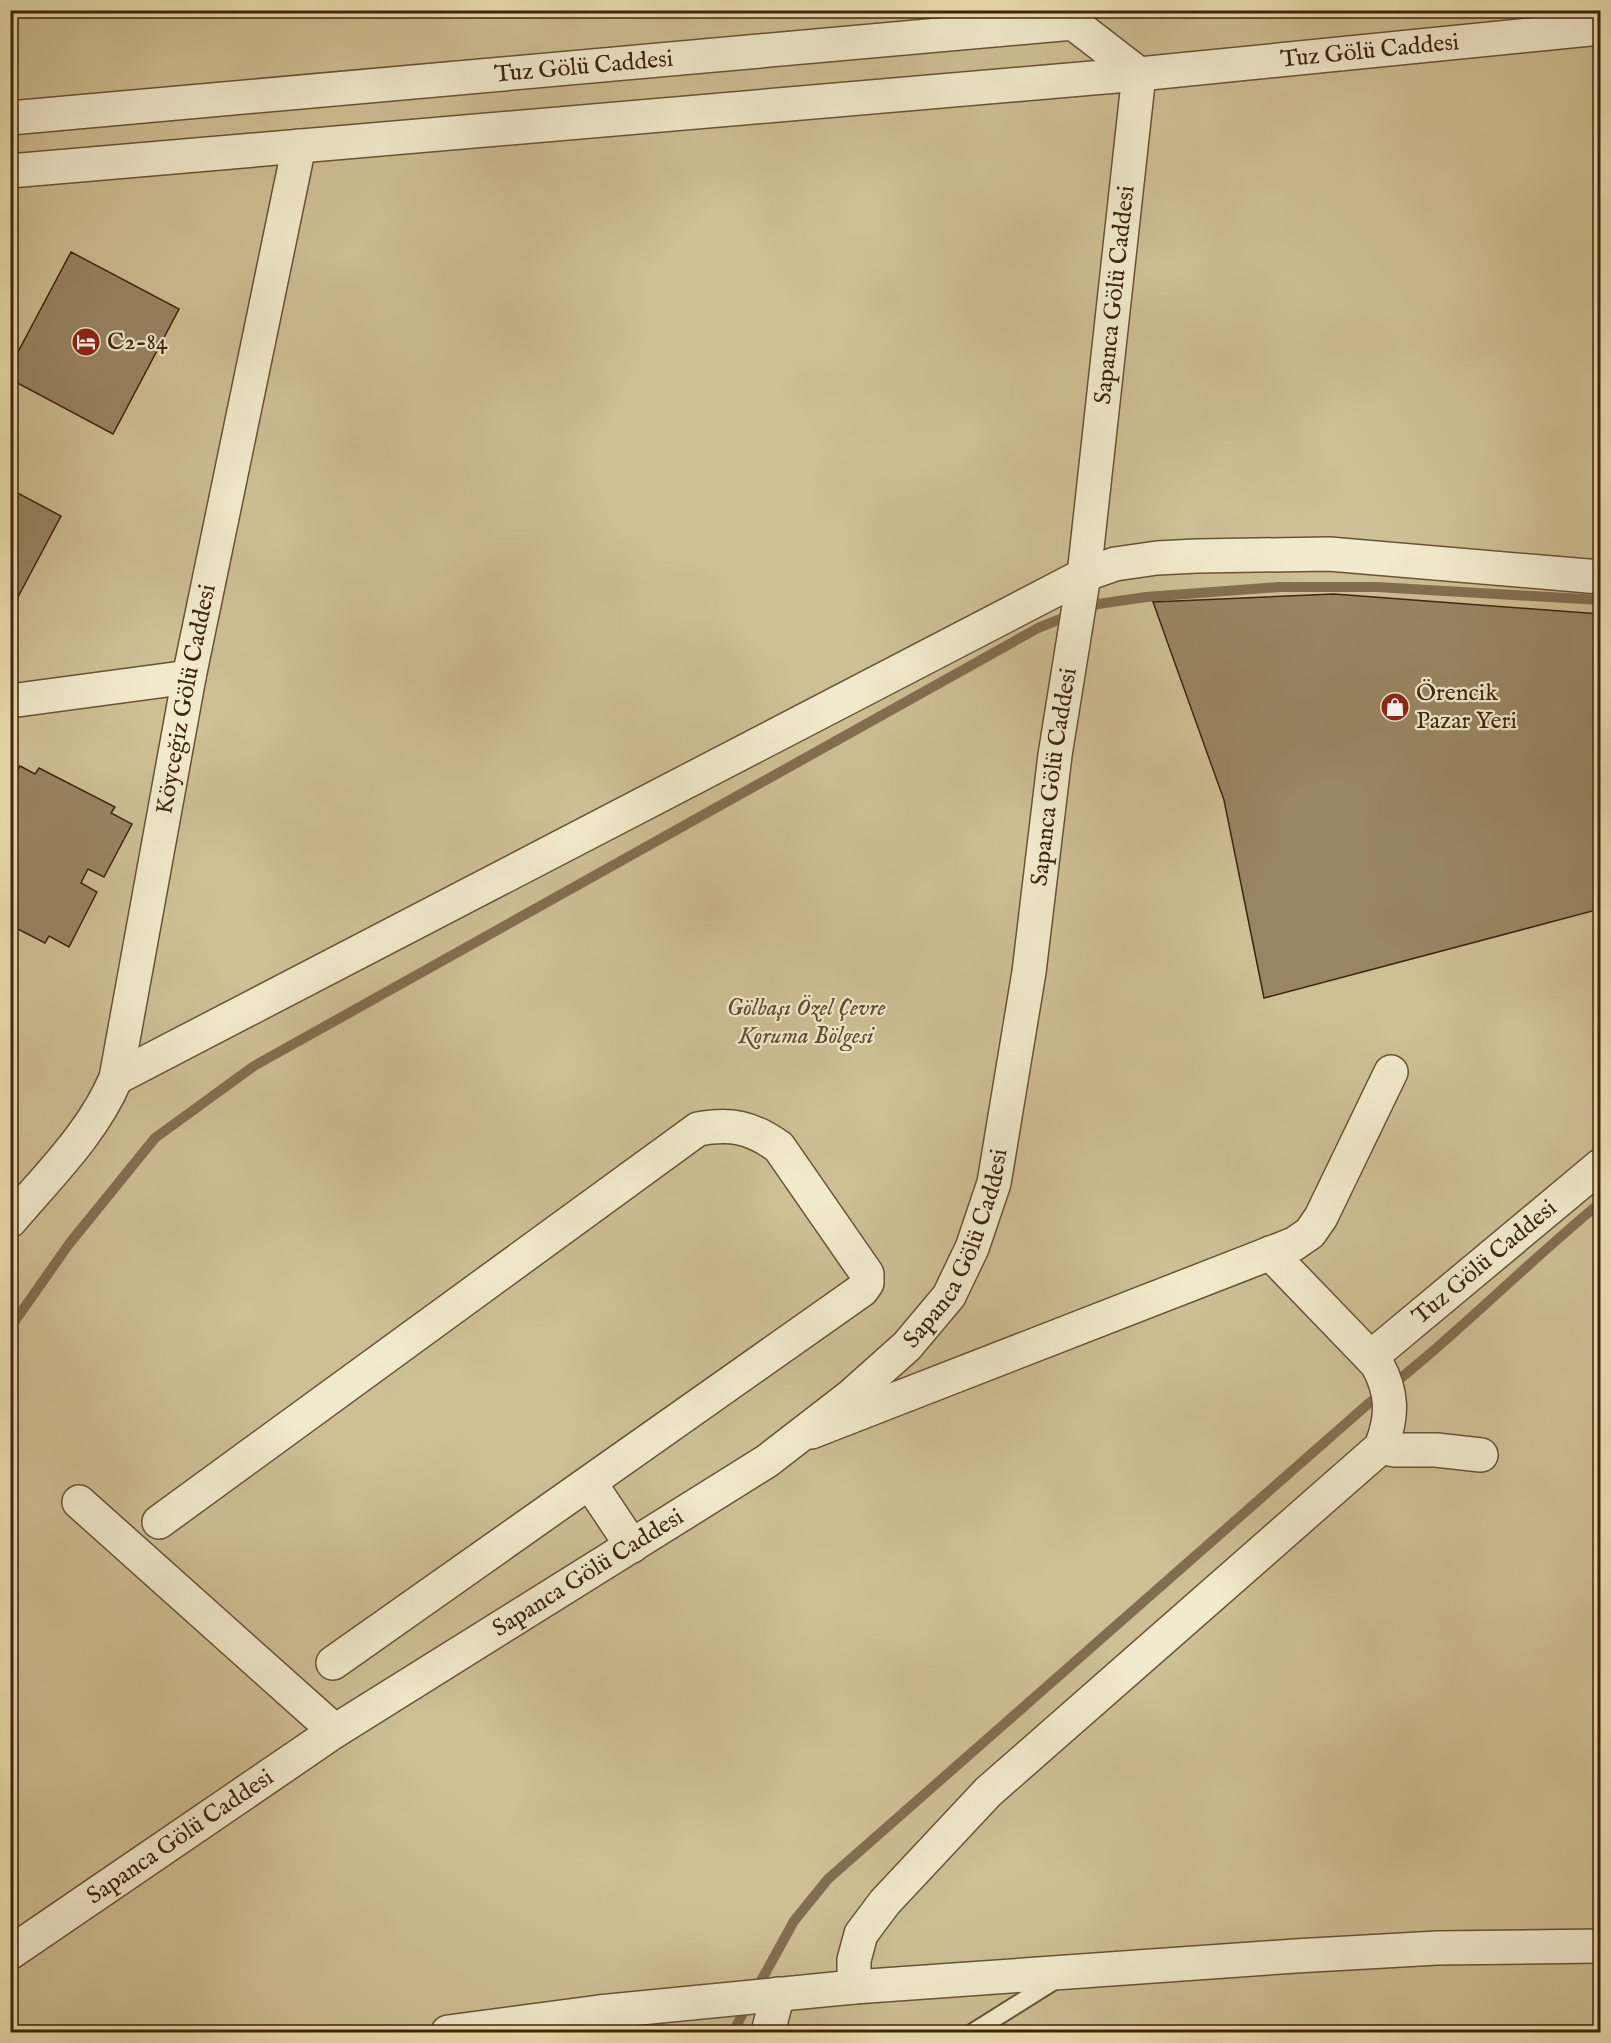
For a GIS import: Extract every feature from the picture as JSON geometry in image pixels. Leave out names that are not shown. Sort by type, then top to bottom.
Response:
[{"type":"street","name":"Tuz Gölü Caddesi","points":[[10,118],[1073,23],[1139,74]]},
{"type":"street","name":"Tuz Gölü Caddesi","points":[[10,171],[1139,74],[1600,28]]},
{"type":"street","name":"Sapanca Gölü Caddesi","points":[[10,1953],[335,1731],[767,1461],[852,1396],[907,1346],[949,1296],[972,1248],[993,1184],[1027,984],[1055,755],[1079,601],[1139,74]]},
{"type":"street","name":"Köyceğiz Gölü Caddesi","points":[[10,1221],[81,1138],[108,1098],[116,1078],[189,677],[299,146]]},
{"type":"street","points":[[116,1078],[1079,601],[1115,564],[1157,558],[1197,556],[1329,554],[1600,577]]},
{"type":"street","points":[[10,701],[189,677]]},
{"type":"street","points":[[799,1436],[1294,1244],[1310,1233],[1321,1217],[1391,1072]]},
{"type":"street","points":[[159,1522],[698,1129],[717,1126],[740,1127],[763,1136],[779,1146],[867,1274],[867,1283],[855,1297],[333,1664]]},
{"type":"street","name":"Tuz Gölü Caddesi","points":[[1377,1366],[1600,1166]]},
{"type":"street","points":[[854,1987],[854,1959],[861,1934],[885,1902],[981,1799],[1381,1447],[1389,1428],[1390,1410],[1377,1366],[1270,1253]]},
{"type":"street","points":[[1381,1447],[1394,1450],[1436,1450],[1481,1455]]},
{"type":"street","points":[[590,1483],[632,1546]]},
{"type":"street","points":[[79,1502],[335,1731]]},
{"type":"street","points":[[448,2032],[594,2022],[778,1994],[854,1987],[1437,1948],[1600,1946]]},
{"type":"street","points":[[768,2032],[778,1994]]},
{"type":"lane","points":[[973,2032],[1070,1972]]},
{"type":"green space","name":"Gölbaşı Özel Çevre Koruma Bölgesi","points":[[11,11],[1600,11],[1600,2032],[11,2032]]},
{"type":"building","points":[[71,252],[179,309],[113,434],[10,379],[10,367]]},
{"type":"building","points":[[10,489],[61,516],[10,612]]},
{"type":"building","name":"Örencik Pazar Yeri","points":[[1334,594],[1600,614],[1600,909],[1264,998],[1224,800],[1153,602]]},
{"type":"building","points":[[20,766],[35,774],[39,768],[115,807],[111,813],[132,824],[104,877],[88,869],[81,883],[97,892],[69,947],[49,936],[45,943],[10,925],[10,784]]},
{"type":"waterway","points":[[10,1328],[69,1244],[155,1138],[254,1066],[1038,628],[1098,604],[1146,597],[1280,587],[1377,587],[1600,600]]},
{"type":"waterway","points":[[756,1990],[794,1921],[828,1879],[1600,1203]]},
{"type":"waterway","points":[[733,2032],[748,2004]]},
{"type":"place","name":"C2-84","points":[[86,342]]},
{"type":"place","name":"Örencik Pazar Yeri","points":[[1395,707]]}]
